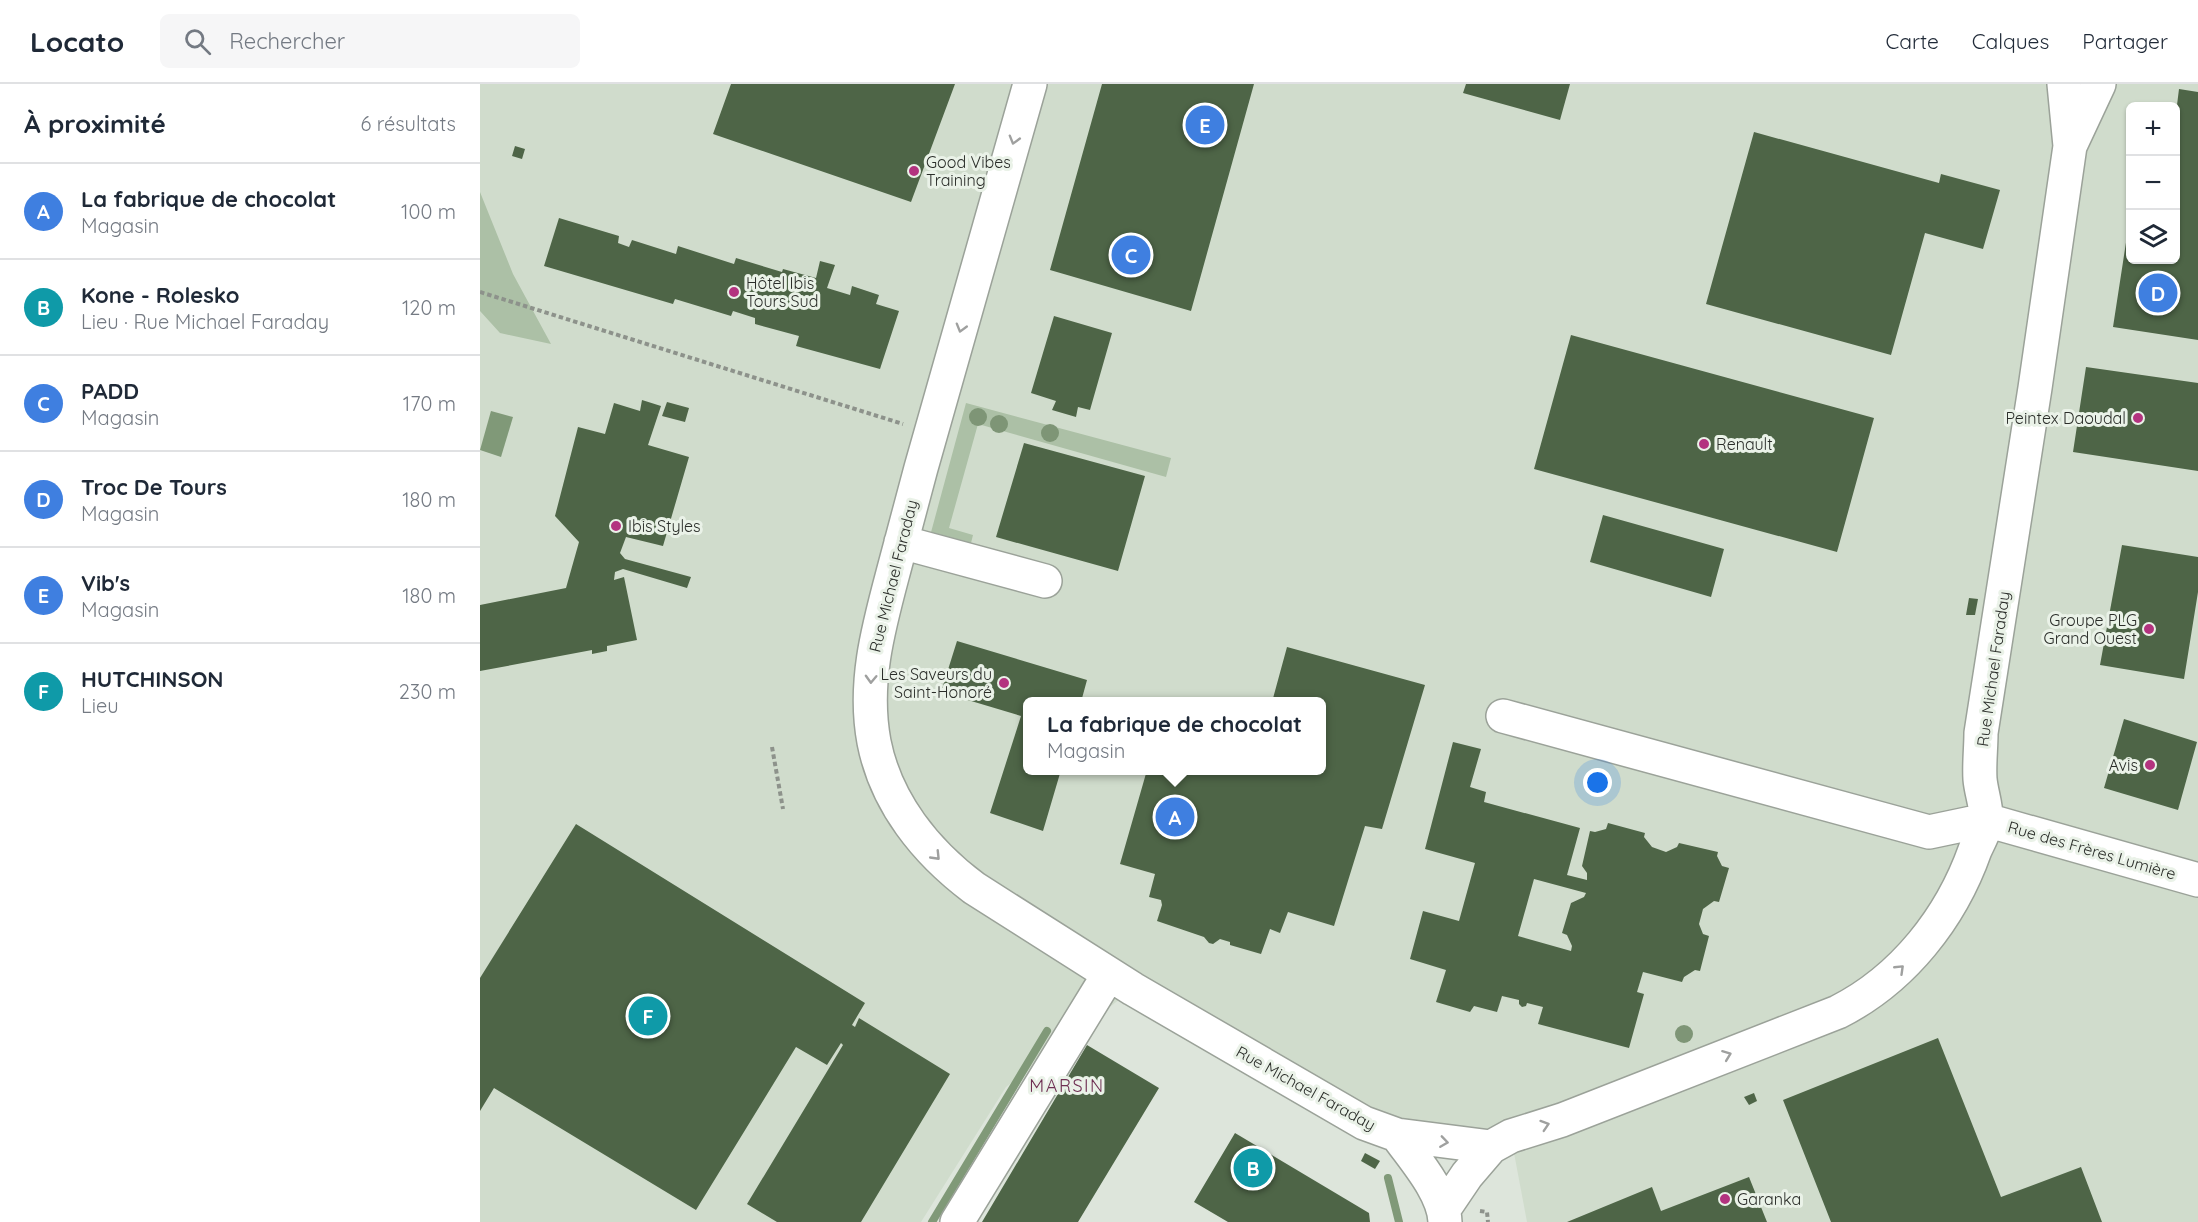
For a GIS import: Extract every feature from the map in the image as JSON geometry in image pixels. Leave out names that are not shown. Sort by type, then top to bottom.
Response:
[{"type":"street","name":"Rue Michael Faraday","points":[[1030,84],[878,628],[871,667],[872,728],[874,744],[887,784],[910,826],[953,872],[974,888],[1109,974],[1364,1123],[1397,1135],[1491,1147],[1511,1136],[1562,1120],[1838,1012],[1867,995],[1900,969],[1928,936],[1970,865],[1986,820],[1980,779],[1981,733],[2034,399],[2070,146],[2064,84]]},
{"type":"street","name":"Rue Michael Faraday","points":[[2070,146],[2099,84]]},
{"type":"street","points":[[901,542],[1045,581]]},
{"type":"street","points":[[1503,716],[1929,832],[1986,820]]},
{"type":"street","name":"Rue des Frères Lumière","points":[[1986,820],[2198,880]]},
{"type":"street","points":[[957,1222],[1109,974]]},
{"type":"street","points":[[1397,1135],[1424,1172],[1444,1216]]},
{"type":"street","points":[[1444,1216],[1467,1175],[1491,1147]]},
{"type":"path","points":[[480,292],[931,433]]},
{"type":"path","points":[[772,747],[783,809]]},
{"type":"shaded area","points":[[480,84],[2198,84],[2198,1222],[1527,1222],[1511,1137],[1397,1135],[1133,989],[1006,1087],[921,1222],[480,1222]]},
{"type":"shaded area","points":[[480,192],[513,274],[551,344],[500,333],[480,311]]},
{"type":"shaded area","points":[[966,403],[1171,458],[1166,477],[978,424],[949,528],[973,535],[970,547],[930,536]]},
{"type":"shaded area","points":[[491,411],[513,417],[501,457],[480,450]]},
{"type":"building","points":[[731,84],[955,84],[911,202],[713,134]]},
{"type":"building","points":[[1102,84],[1254,84],[1191,311],[1050,270]]},
{"type":"building","points":[[1466,84],[1570,84],[1560,120],[1463,93]]},
{"type":"building","points":[[2179,89],[2198,92],[2198,340],[2113,327],[2126,242],[2126,264],[2180,264],[2180,102],[2177,102]]},
{"type":"building","points":[[1754,132],[1939,183],[1941,174],[2000,190],[1983,249],[1925,233],[1891,355],[1706,304]]},
{"type":"building","points":[[515,146],[525,149],[522,159],[512,156]]},
{"type":"building","name":"Hôtel Ibis Tours Sud","points":[[559,218],[619,236],[618,243],[629,247],[632,240],[676,254],[678,246],[734,264],[736,258],[782,272],[783,269],[816,278],[820,261],[835,265],[827,288],[850,295],[852,286],[879,295],[876,304],[899,311],[880,369],[796,346],[799,336],[755,324],[755,318],[733,311],[731,316],[675,299],[673,304],[544,266]]},
{"type":"building","points":[[1054,316],[1112,333],[1090,410],[1078,407],[1076,417],[1052,410],[1056,401],[1031,393]]},
{"type":"building","name":"Renault","points":[[1571,335],[1874,418],[1837,552],[1534,469]]},
{"type":"building","name":"Peintex Daoudal","points":[[2086,367],[2198,383],[2198,471],[2073,452]]},
{"type":"building","name":"Ibis Styles","points":[[642,400],[661,406],[648,445],[689,457],[663,546],[626,537],[620,553],[625,559],[691,577],[687,588],[623,569],[615,572],[614,580],[624,577],[637,640],[607,646],[607,651],[592,654],[592,650],[480,671],[480,605],[566,588],[579,542],[555,516],[578,427],[605,434],[614,403],[640,411]]},
{"type":"building","points":[[667,402],[689,408],[685,422],[662,416]]},
{"type":"building","points":[[1024,443],[1145,476],[1118,571],[996,537]]},
{"type":"building","points":[[1603,515],[1724,549],[1711,597],[1590,562]]},
{"type":"building","name":"Groupe PLG Grand Ouest","points":[[2122,545],[2198,557],[2198,592],[2184,679],[2100,665]]},
{"type":"building","points":[[1969,598],[1978,599],[1975,615],[1966,615]]},
{"type":"building","points":[[957,641],[1087,680],[1082,697],[1023,697],[1023,775],[1060,775],[1043,831],[990,813],[1021,716],[941,692]]},
{"type":"building","points":[[1287,647],[1425,685],[1382,829],[1365,826],[1334,926],[1288,912],[1280,933],[1270,929],[1261,954],[1230,945],[1230,942],[1220,939],[1213,944],[1209,943],[1204,937],[1157,921],[1162,905],[1161,900],[1149,897],[1155,874],[1120,864],[1146,775],[1326,775],[1326,697],[1273,697]]},
{"type":"building","name":"Avis","points":[[2124,719],[2197,742],[2178,810],[2104,788]]},
{"type":"building","points":[[1453,742],[1481,749],[1470,787],[1486,792],[1484,802],[1580,828],[1567,875],[1587,880],[1587,873],[1582,866],[1590,831],[1606,829],[1608,823],[1645,833],[1644,837],[1652,847],[1666,852],[1677,847],[1679,843],[1718,852],[1717,856],[1722,866],[1729,868],[1719,902],[1714,901],[1703,909],[1699,924],[1703,934],[1709,936],[1700,971],[1695,970],[1684,977],[1682,982],[1643,972],[1637,992],[1644,994],[1629,1048],[1538,1024],[1543,1007],[1527,1003],[1522,1007],[1519,1000],[1502,996],[1497,1012],[1474,1006],[1470,1012],[1436,1002],[1446,970],[1410,959],[1423,911],[1459,921],[1475,863],[1425,849]],"holes":[[[1534,879],[1586,893],[1584,897],[1571,903],[1562,933],[1567,935],[1572,946],[1571,951],[1518,936]]]},
{"type":"building","points":[[576,824],[865,1003],[852,1025],[855,1027],[859,1018],[950,1074],[861,1222],[777,1222],[747,1204],[843,1045],[841,1043],[827,1065],[796,1047],[696,1210],[494,1088],[480,1111],[480,978]]},
{"type":"building","points":[[1938,1038],[2001,1197],[2081,1167],[2102,1222],[1831,1222],[1783,1100]]},
{"type":"building","points":[[1087,1045],[1159,1088],[1078,1222],[982,1222]]},
{"type":"building","points":[[1754,1093],[1757,1101],[1749,1105],[1744,1097]]},
{"type":"building","points":[[1235,1133],[1369,1213],[1370,1222],[1228,1222],[1194,1202]]},
{"type":"building","points":[[1365,1153],[1380,1161],[1375,1169],[1361,1161]]},
{"type":"building","name":"Garanka","points":[[1749,1177],[1767,1222],[1567,1222],[1652,1187],[1661,1211]]},
{"type":"waterway","points":[[932,1222],[1047,1031]]},
{"type":"waterway","points":[[1388,1178],[1399,1222]]},
{"type":"place","name":"Vib's","points":[[1205,125]]},
{"type":"place","name":"Good Vibes Training","points":[[914,171]]},
{"type":"place","name":"PADD","points":[[1131,255]]},
{"type":"place","name":"Hôtel Ibis Tours Sud","points":[[734,292]]},
{"type":"place","name":"Troc De Tours","points":[[2158,293]]},
{"type":"place","name":"Peintex Daoudal","points":[[2138,418]]},
{"type":"place","name":"Renault","points":[[1704,444]]},
{"type":"place","name":"Ibis Styles","points":[[616,526]]},
{"type":"place","name":"Groupe PLG Grand Ouest","points":[[2149,629]]},
{"type":"place","name":"Les Saveurs du Saint-Honoré","points":[[1004,683]]},
{"type":"place","name":"Avis","points":[[2150,765]]},
{"type":"place","name":"La fabrique de chocolat","points":[[1175,817]]},
{"type":"place","name":"HUTCHINSON","points":[[648,1016]]},
{"type":"place","name":"Kone - Rolesko","points":[[1253,1168]]},
{"type":"place","name":"Garanka","points":[[1725,1199]]},
{"type":"district","name":"MARSIN","points":[[1067,1086]]}]
